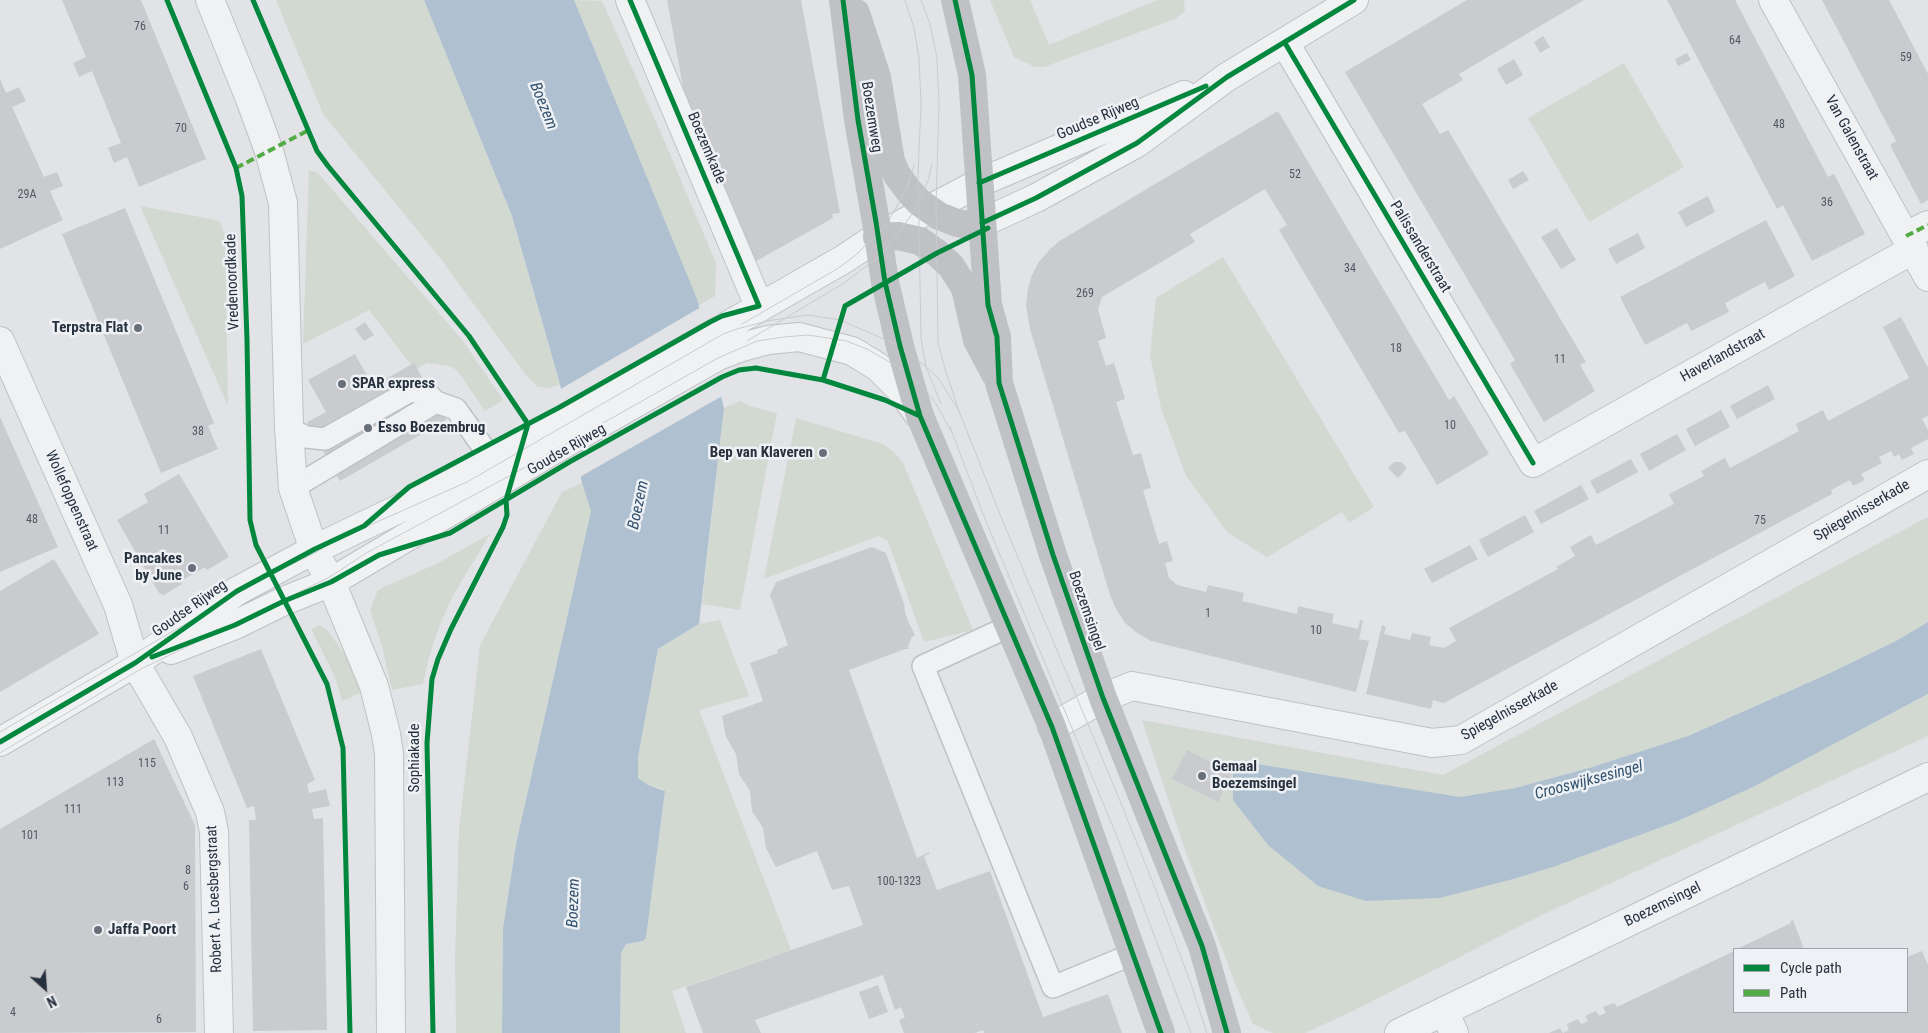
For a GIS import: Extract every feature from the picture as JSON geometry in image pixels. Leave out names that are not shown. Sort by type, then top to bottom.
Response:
[{"type":"main road","name":"Boezemweg","points":[[843,0],[858,120],[877,237]]},
{"type":"main road","points":[[851,0],[878,77],[894,168],[908,191],[939,216],[958,223],[969,225],[982,224]]},
{"type":"main road","points":[[955,0],[972,74],[977,125],[979,183]]},
{"type":"main road","name":"Boezemsingel","points":[[979,183],[988,305],[997,337],[1000,383],[1053,555],[1103,698],[1202,946],[1226,1033]]},
{"type":"main road","points":[[1000,383],[978,340],[965,288],[951,266],[937,253],[920,242],[898,236],[877,237],[885,282],[920,416],[1052,727],[1161,1033]]},
{"type":"street","points":[[210,0],[269,151],[283,203],[289,428],[293,488],[314,549]]},
{"type":"street","name":"Boezemkade","points":[[630,0],[758,306]]},
{"type":"street","name":"Goudse Rijweg","points":[[982,224],[1036,198],[1137,143],[1227,77],[1354,0]]},
{"type":"street","name":"Van Galenstraat","points":[[1773,0],[1916,237],[1928,277]]},
{"type":"street","name":"Palissanderstraat","points":[[1285,43],[1533,463]]},
{"type":"street","name":"Goudse Rijweg","points":[[135,663],[235,625],[284,601],[331,582],[565,432],[715,345],[758,306],[844,259],[877,237],[928,208],[979,183],[1227,77]]},
{"type":"street","name":"Haverlandstraat","points":[[1533,463],[1916,237]]},
{"type":"street","name":"Goudse Rijweg","points":[[715,345],[742,347],[784,338],[799,337],[837,346],[866,358],[878,367],[898,388],[920,416]]},
{"type":"street","name":"Wollefoppenstraat","points":[[0,341],[118,605],[135,663]]},
{"type":"street","name":"Goudse Rijweg","points":[[0,742],[135,663],[222,601],[314,549],[453,483],[493,460],[565,432]]},
{"type":"street","name":"Spiegelnisserkade","points":[[1052,727],[1103,698],[1132,686],[1432,743],[1460,740],[1928,474]]},
{"type":"street","name":"Sophiakade","points":[[314,549],[331,582],[374,686],[386,734],[389,754],[391,1033]]},
{"type":"street","name":"Robert A. Loesbergstraat","points":[[135,663],[178,737],[210,812],[214,832],[219,1033]]},
{"type":"street","name":"Boezemsingel","points":[[1399,1033],[1449,1022],[1928,777]]},
{"type":"lane","points":[[289,428],[306,436],[325,439],[410,391],[427,393],[436,402],[456,409],[493,460]]},
{"type":"lane","points":[[293,488],[436,402]]},
{"type":"lane","points":[[1010,626],[923,666],[1053,987],[1133,954]]},
{"type":"shaded area","points":[[276,0],[424,0],[512,216],[560,384],[550,388],[538,387],[525,374],[440,258],[323,114]]},
{"type":"shaded area","points":[[574,0],[602,1],[716,263],[715,296],[698,306]]},
{"type":"shaded area","points":[[990,0],[1030,0],[1049,45],[1157,0],[1184,0],[1185,11],[1175,19],[1044,67],[1035,67],[1014,57]]},
{"type":"shaded area","points":[[1624,63],[1684,167],[1589,222],[1528,118]]},
{"type":"shaded area","points":[[309,170],[318,173],[463,341],[503,400],[485,411],[455,369],[449,366],[427,363],[415,370],[369,310],[303,344]]},
{"type":"shaded area","points":[[140,206],[219,221],[222,227],[225,236],[228,406]]},
{"type":"shaded area","points":[[1223,257],[1374,507],[1349,523],[1342,512],[1267,557],[1227,532],[1186,476],[1161,408],[1150,355],[1156,298]]},
{"type":"shaded area","points":[[740,401],[749,406],[777,413],[740,610],[702,604],[724,408]]},
{"type":"shaded area","points":[[796,418],[883,444],[895,453],[903,463],[973,630],[924,642],[888,541],[879,536],[764,579]]},
{"type":"shaded area","points":[[582,483],[591,511],[516,844],[503,928],[502,1033],[456,1033],[455,957],[459,830],[480,645],[562,492]]},
{"type":"shaded area","points":[[1928,517],[1928,622],[1896,641],[1830,673],[1688,736],[1589,768],[1515,788],[1460,797],[1233,760],[1517,878],[1553,867],[1678,821],[1751,788],[1928,694],[1928,736],[1544,914],[1355,1010],[1305,1033],[1273,1033],[1253,1024],[1236,986],[1185,850],[1142,720],[1443,775]]},
{"type":"shaded area","points":[[490,534],[454,594],[440,624],[429,657],[423,684],[392,690],[382,646],[370,610],[378,590],[438,563]]},
{"type":"shaded area","points":[[720,620],[749,696],[699,710],[791,950],[672,991],[686,1033],[620,1033],[621,953],[626,944],[643,941],[646,938],[665,792],[663,789],[648,785],[638,778],[638,757],[658,649],[699,624]]},
{"type":"shaded area","points":[[319,625],[327,630],[347,657],[365,691],[342,701],[335,677],[311,629]]},
{"type":"water","name":"Boezem","points":[[424,0],[574,0],[697,299],[724,408],[699,624],[658,649],[638,757],[638,778],[648,785],[665,791],[646,938],[643,941],[626,944],[621,953],[620,1033],[502,1033],[503,928],[516,844],[591,511],[582,483],[560,384],[512,216]]},
{"type":"water","name":"Crooswijksesingel","points":[[1928,622],[1928,694],[1751,788],[1678,821],[1553,867],[1440,898],[1366,901],[1318,886],[1268,845],[1233,800],[1233,760],[1460,797],[1515,788],[1589,768],[1688,736],[1830,673],[1896,641]]},
{"type":"pier","points":[[701,307],[724,395],[578,478],[559,390]]},
{"type":"building","points":[[62,0],[141,0],[206,159],[139,187],[127,157],[114,163],[108,148],[121,143],[92,71],[79,77],[73,63],[86,57]]},
{"type":"building","points":[[667,0],[801,0],[840,213],[832,214],[833,218],[751,264],[679,87],[683,87]]},
{"type":"building","points":[[1467,0],[1584,0],[1459,74],[1463,80],[1422,104],[1440,134],[1448,130],[1586,362],[1580,365],[1595,391],[1544,422],[1510,364],[1515,360],[1345,72]]},
{"type":"building","points":[[1667,0],[1735,0],[1828,177],[1834,174],[1865,234],[1812,261],[1783,205],[1777,209]]},
{"type":"building","points":[[1822,0],[1889,0],[1928,74],[1928,200],[1921,204],[1890,145],[1896,141]]},
{"type":"building","points":[[1543,36],[1550,47],[1540,53],[1534,42]]},
{"type":"building","points":[[1687,53],[1691,60],[1678,66],[1675,59]]},
{"type":"building","points":[[1514,59],[1523,75],[1506,85],[1497,69]]},
{"type":"building","points":[[0,79],[6,93],[19,87],[26,101],[12,107],[44,177],[57,172],[63,186],[50,191],[63,220],[0,249]]},
{"type":"building","points":[[1278,111],[1449,400],[1454,396],[1489,454],[1437,485],[1405,431],[1399,433],[1279,230],[1287,225],[1265,189],[1190,234],[1195,242],[1102,297],[1098,309],[1106,338],[1098,341],[1106,366],[1114,363],[1125,399],[1116,402],[1133,455],[1141,453],[1151,488],[1143,490],[1159,544],[1167,541],[1173,561],[1165,563],[1169,578],[1177,585],[1206,592],[1208,585],[1244,593],[1242,601],[1297,614],[1298,606],[1334,614],[1332,623],[1358,629],[1360,620],[1363,621],[1359,639],[1369,641],[1356,692],[1151,641],[1125,623],[1110,595],[1030,329],[1026,306],[1028,288],[1038,263],[1061,240]]},
{"type":"building","points":[[1523,171],[1529,180],[1513,189],[1508,180]]},
{"type":"building","points":[[1708,196],[1715,212],[1686,227],[1678,212]]},
{"type":"building","name":"Terpstra Flat","points":[[125,208],[214,423],[208,426],[218,449],[161,473],[62,234]]},
{"type":"building","points":[[1766,220],[1795,276],[1769,290],[1765,282],[1725,303],[1729,312],[1691,331],[1687,323],[1645,345],[1620,297]]},
{"type":"building","points":[[1557,228],[1576,260],[1561,269],[1541,237]]},
{"type":"building","points":[[1638,233],[1645,248],[1616,264],[1608,249]]},
{"type":"building","points":[[1901,317],[1928,368],[1928,416],[1922,419],[1928,430],[1928,439],[1911,448],[1914,454],[1902,460],[1899,454],[1894,457],[1891,451],[1879,457],[1882,463],[1861,474],[1865,480],[1853,486],[1850,480],[1831,490],[1832,494],[1444,703],[1433,700],[1431,709],[1366,694],[1382,625],[1386,627],[1384,634],[1410,640],[1412,633],[1431,637],[1429,645],[1444,648],[1456,641],[1449,628],[1558,569],[1556,567],[1575,556],[1570,547],[1591,535],[1596,545],[1674,504],[1669,494],[1704,476],[1701,471],[1725,458],[1730,468],[1799,431],[1796,424],[1823,410],[1828,421],[1909,378],[1883,327]]},
{"type":"building","points":[[365,322],[374,335],[364,341],[355,329]]},
{"type":"building","points":[[355,354],[373,386],[414,363],[446,420],[340,481],[307,422],[326,412],[308,380]]},
{"type":"building","points":[[1768,385],[1775,399],[1737,419],[1730,406]]},
{"type":"building","points":[[1721,410],[1730,427],[1695,446],[1686,429]]},
{"type":"building","points":[[0,417],[58,547],[0,572]]},
{"type":"building","points":[[1677,434],[1686,450],[1649,471],[1640,454]]},
{"type":"building","points":[[1631,459],[1638,472],[1597,494],[1590,481]]},
{"type":"building","points":[[1394,462],[1401,462],[1407,468],[1398,478],[1388,468]]},
{"type":"building","points":[[179,474],[229,557],[207,570],[205,567],[181,581],[182,584],[164,595],[159,593],[117,520],[148,502],[144,494]]},
{"type":"building","points":[[1581,485],[1589,499],[1541,524],[1534,511]]},
{"type":"building","points":[[1525,515],[1534,532],[1488,557],[1479,540]]},
{"type":"building","points":[[1470,545],[1478,559],[1432,583],[1424,569]]},
{"type":"building","points":[[872,547],[886,553],[905,607],[907,619],[915,635],[908,646],[909,649],[849,670],[917,858],[929,852],[929,854],[924,856],[937,890],[990,871],[1043,1017],[1108,994],[1122,1033],[984,1033],[983,1030],[975,1033],[904,1033],[899,1020],[905,1017],[901,1007],[895,1010],[883,975],[755,1020],[761,1033],[703,1033],[686,987],[863,925],[849,886],[832,890],[817,851],[776,867],[766,848],[763,828],[752,811],[750,791],[739,774],[736,754],[726,737],[722,716],[763,701],[750,663],[778,653],[777,650],[788,645],[770,595],[776,582]]},
{"type":"building","points":[[54,559],[99,634],[0,692],[0,591]]},
{"type":"building","points":[[261,649],[315,780],[307,784],[309,793],[326,789],[330,806],[312,809],[314,819],[323,818],[327,1030],[253,1031],[249,820],[256,820],[254,806],[247,808],[193,676]]},
{"type":"building","name":"Jaffa Poort","points":[[154,739],[195,825],[196,1032],[0,1033],[0,829]]},
{"type":"building","name":"Gemaal Boezemsingel","points":[[1187,750],[1232,773],[1218,802],[1172,779]]},
{"type":"building","points":[[1793,920],[1804,948],[1739,948],[1791,923],[1790,921]]},
{"type":"building","points":[[1733,951],[1733,1013],[1908,1013],[1908,957],[1922,951],[1928,965],[1928,1033],[1563,1033],[1569,1030],[1567,1024],[1578,1019],[1581,1024],[1588,1021],[1585,1016],[1596,1011],[1599,1016],[1606,1013],[1603,1007],[1614,1003],[1617,1007]]},
{"type":"building","points":[[878,985],[888,1012],[869,1019],[859,992]]},
{"type":"building","points":[[1560,1028],[1563,1033],[1549,1033]]},
{"type":"tram line","points":[[905,0],[914,28],[919,58],[921,104],[918,176],[921,338],[926,367],[941,404]]},
{"type":"tram line","points":[[921,0],[930,24],[937,58],[939,104],[936,205],[938,342],[945,369],[959,411],[999,512],[1155,888],[1207,1033]]},
{"type":"tram line","points":[[747,341],[844,283],[881,255],[913,213],[928,181],[932,164]]},
{"type":"tram line","points":[[742,324],[837,269],[857,254],[884,227],[892,215],[907,188],[914,165]]},
{"type":"tram line","points":[[0,732],[271,574],[315,553],[334,541],[467,482],[723,334],[737,329],[767,321],[808,315],[840,320],[900,346],[939,379],[959,411]]},
{"type":"tram line","points":[[0,753],[139,670],[328,578],[368,552],[513,474],[718,358],[757,341],[808,335],[847,341],[869,350],[908,373],[923,387],[935,402],[952,433]]},
{"type":"tram line","points":[[950,427],[985,519],[1116,834],[1191,1033]]},
{"type":"marked path","points":[[236,168],[307,131]]},
{"type":"marked path","points":[[1906,236],[1928,225]]},
{"type":"cycle path","name":"Vredenoordkade","points":[[167,0],[236,168],[242,196],[250,520],[256,545],[327,684],[343,748],[350,1033]]},
{"type":"cycle path","points":[[253,0],[317,151],[469,336],[528,424],[506,500],[507,515],[503,527],[451,629],[432,679],[427,743],[433,1033]]},
{"type":"cycle path","points":[[0,742],[135,663],[237,591],[315,549],[364,526],[409,487],[560,407],[710,322],[722,316],[759,306],[630,0]]},
{"type":"cycle path","points":[[843,0],[858,120],[885,282],[900,346],[920,416],[1052,727],[1161,1033]]},
{"type":"cycle path","points":[[955,0],[972,75],[988,305],[997,337],[999,383],[1053,555],[1103,698],[1202,946],[1227,1033]]},
{"type":"cycle path","points":[[982,223],[1036,198],[1137,143],[1227,77],[1354,0]]},
{"type":"cycle path","points":[[1285,43],[1533,463]]},
{"type":"cycle path","points":[[979,183],[1206,86]]},
{"type":"cycle path","points":[[823,380],[845,306],[937,253],[988,228]]},
{"type":"cycle path","points":[[152,657],[235,625],[284,601],[331,582],[379,555],[450,533],[571,461],[722,377],[739,370],[756,368],[823,380],[885,400],[920,416]]},
{"type":"place","name":"Terpstra Flat","points":[[138,328]]},
{"type":"place","name":"SPAR express","points":[[342,384]]},
{"type":"place","name":"Esso Boezembrug","points":[[368,428]]},
{"type":"place","name":"Bep van Klaveren","points":[[823,453]]},
{"type":"place","name":"Pancakes by June","points":[[192,568]]},
{"type":"place","name":"Gemaal Boezemsingel","points":[[1202,776]]},
{"type":"place","name":"Jaffa Poort","points":[[98,930]]}]
